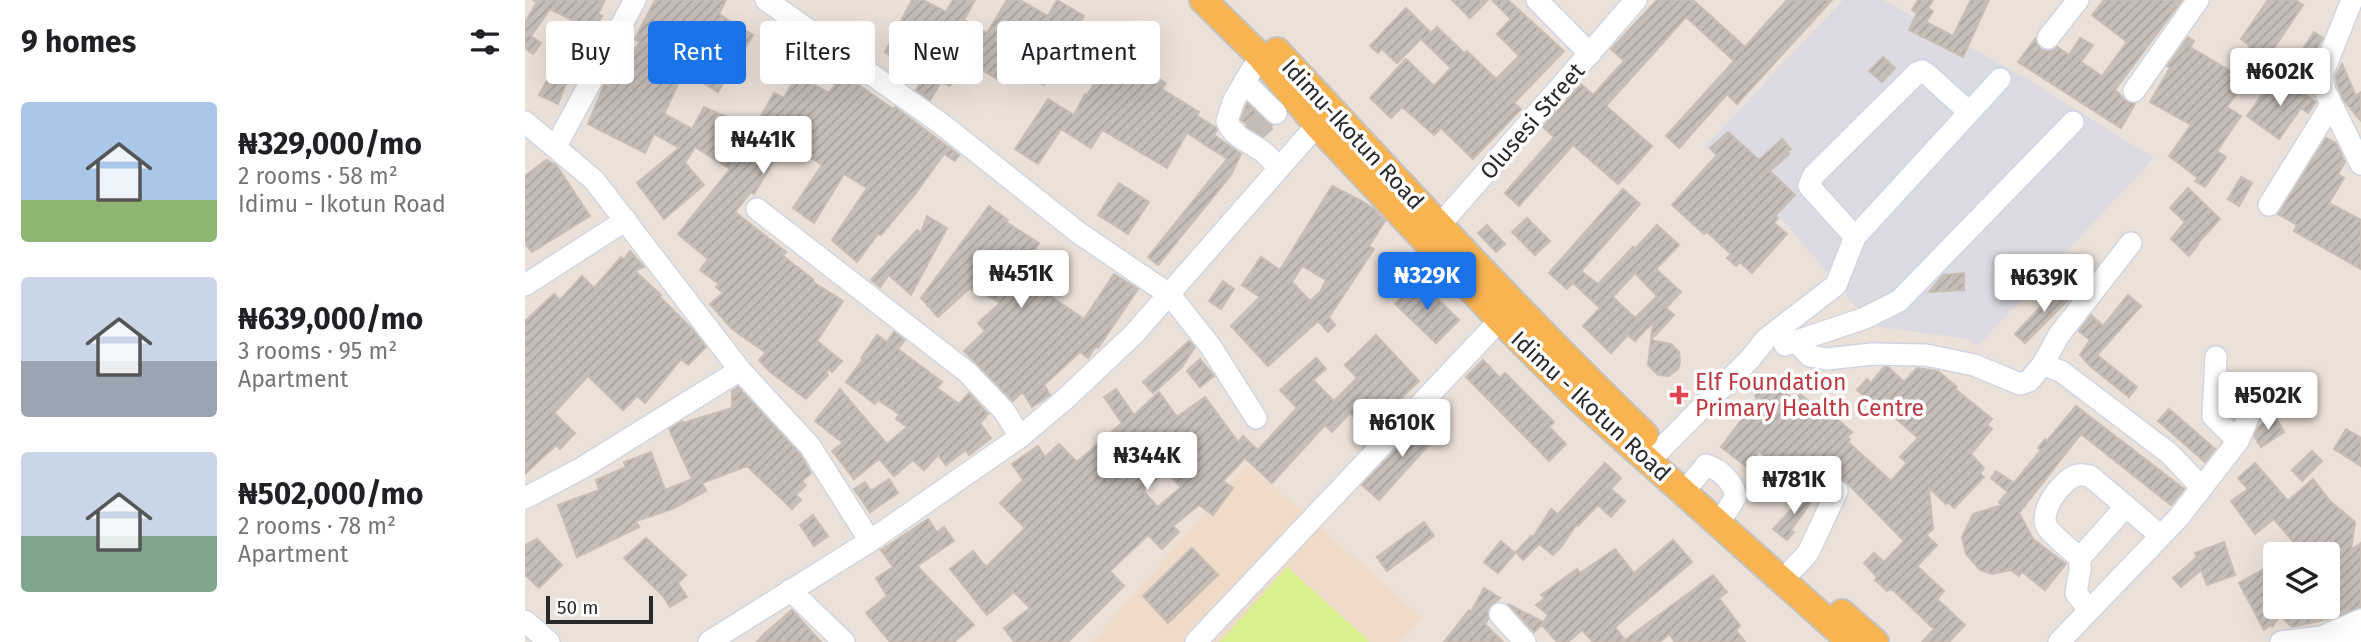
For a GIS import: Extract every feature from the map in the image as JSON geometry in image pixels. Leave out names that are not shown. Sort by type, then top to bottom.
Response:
[{"type":"main road","name":"Idimu - Ikotun Road","points":[[1203,0],[1260,56],[1280,109],[1317,125],[1432,232],[1500,320],[1579,398],[1654,456],[1828,611],[1851,642]]},
{"type":"main road","name":"Idimu-Ikotun Road","points":[[1229,0],[1432,232],[1582,374],[1654,456],[1693,481],[1727,511],[1792,570],[1828,611],[1875,642]]},
{"type":"street","points":[[556,146],[635,0]]},
{"type":"street","points":[[766,0],[939,122],[1079,233],[1170,296],[1212,347],[1256,418]]},
{"type":"street","points":[[1537,0],[1590,54]]},
{"type":"street","name":"Olusesi Street","points":[[1432,232],[1636,0]]},
{"type":"street","points":[[2048,38],[2078,0]]},
{"type":"street","points":[[2133,91],[2198,0]]},
{"type":"street","points":[[2352,0],[2322,75],[2331,105],[2361,164]]},
{"type":"street","points":[[1260,56],[1228,112],[1227,121],[1229,128],[1264,152],[1278,168]]},
{"type":"street","points":[[1855,237],[1808,186],[1814,176],[1917,73],[1922,71],[1928,75],[1969,112]]},
{"type":"street","points":[[1654,456],[1750,359],[1766,339],[1836,285],[1855,237],[2000,79]]},
{"type":"street","points":[[1244,82],[1280,109]]},
{"type":"street","points":[[2269,205],[2331,105]]},
{"type":"street","points":[[525,122],[594,180],[740,370],[810,446],[870,541]]},
{"type":"street","points":[[1750,359],[1865,318],[1899,302],[2073,122]]},
{"type":"street","points":[[709,642],[870,541],[1020,437],[1134,334],[1317,125]]},
{"type":"street","points":[[757,209],[967,372],[1005,412],[1020,437]]},
{"type":"street","points":[[525,285],[626,220]]},
{"type":"street","points":[[1796,341],[1810,356],[1827,359],[1872,354],[1926,355],[1974,365],[2020,384],[2029,381],[2043,364],[2059,335],[2131,243]]},
{"type":"street","points":[[1196,642],[1500,320]]},
{"type":"street","points":[[2216,357],[2213,416],[2238,441]]},
{"type":"street","points":[[2043,364],[2062,372],[2170,454],[2202,488]]},
{"type":"street","points":[[525,498],[582,468],[740,370]]},
{"type":"street","points":[[2059,642],[2161,536],[2202,488],[2238,441],[2253,406]]},
{"type":"street","points":[[2080,558],[2047,527],[2045,516],[2047,505],[2058,491],[2078,475],[2090,476],[2161,536]]},
{"type":"street","points":[[1792,570],[1808,553],[1837,491]]},
{"type":"street","points":[[2089,610],[2076,593],[2080,558],[2126,506]]},
{"type":"street","points":[[790,590],[844,642]]},
{"type":"street","points":[[1500,614],[1525,642]]},
{"type":"street","points":[[2281,642],[2322,636],[2361,620]]},
{"type":"street","points":[[525,621],[549,642]]},
{"type":"street","points":[[2322,636],[2361,641]]},
{"type":"shaded area","points":[[1843,0],[1883,0],[2017,73],[2154,158],[1978,346],[1969,339],[1879,327],[1866,318],[1781,218],[1705,146]]},
{"type":"shaded area","points":[[1248,464],[1422,617],[1400,642],[1092,642]]},
{"type":"green space","points":[[1287,567],[1369,641],[1220,642]]},
{"type":"building","points":[[533,0],[605,0],[598,14],[602,16],[599,21],[574,21],[550,9],[531,36],[541,43],[533,54],[525,48],[525,22],[537,2]]},
{"type":"building","points":[[655,0],[726,0],[719,14],[730,21],[648,21],[648,84],[678,84],[664,114],[692,129],[704,107],[768,135],[773,126],[760,118],[774,93],[784,98],[792,84],[813,84],[829,93],[836,84],[857,84],[893,109],[895,107],[959,155],[955,161],[944,154],[916,193],[881,235],[878,234],[857,262],[832,240],[867,188],[844,174],[814,223],[793,208],[822,165],[785,141],[754,194],[751,192],[735,212],[786,252],[783,256],[814,280],[813,282],[843,301],[817,341],[842,361],[832,372],[829,369],[826,372],[828,375],[806,399],[769,371],[759,360],[766,353],[732,329],[710,304],[723,293],[716,287],[719,284],[700,270],[708,259],[678,234],[730,169],[695,147],[685,163],[704,185],[664,219],[637,183],[679,148],[654,134],[645,153],[588,124],[604,85],[634,84],[634,50],[640,42],[635,39]]},
{"type":"building","points":[[912,0],[923,0],[946,12],[953,0],[975,0],[966,21],[901,21]]},
{"type":"building","points":[[1007,0],[1020,0],[1048,16],[1057,0],[1084,16],[1081,21],[997,21],[997,79],[983,71],[983,31],[987,33]]},
{"type":"building","points":[[1452,0],[1488,0],[1470,18]]},
{"type":"building","points":[[1492,0],[1508,0],[1564,51],[1514,103],[1521,109],[1473,159],[1441,128],[1434,135],[1402,107],[1391,118],[1370,98],[1406,59],[1434,86],[1451,68],[1421,39],[1397,63],[1382,49],[1378,53],[1370,46],[1406,8],[1431,33],[1437,27],[1496,79],[1519,56],[1497,34],[1511,19]]},
{"type":"building","points":[[1657,0],[1693,0],[1745,47],[1787,0],[1832,0],[1737,104],[1727,94],[1679,148],[1666,136],[1734,61],[1686,17],[1606,106],[1652,146],[1636,165],[1618,184],[1573,145],[1519,206],[1505,193],[1554,137],[1543,127],[1581,84],[1593,95],[1624,61],[1611,49]]},
{"type":"building","points":[[1918,0],[1933,0],[1928,8],[1933,11],[1926,22],[1953,36],[1971,0],[1989,0],[1963,57],[1909,30],[1917,13],[1912,10]]},
{"type":"building","points":[[2104,0],[2182,0],[2115,90],[2127,102],[2135,104],[2121,128],[2018,62],[2035,39],[2040,49],[2050,51],[2057,47],[2069,55],[2080,38],[2093,45],[2081,62],[2102,76],[2127,42],[2092,15]]},
{"type":"building","points":[[2268,0],[2296,0],[2303,5],[2268,57],[2265,55],[2227,107],[2241,116],[2217,151],[2226,157],[2205,187],[2195,181],[2198,178],[2169,156],[2191,125],[2150,102],[2170,68],[2167,66],[2188,37],[2194,41],[2190,47],[2232,72],[2250,46],[2241,39]]},
{"type":"building","points":[[746,31],[753,35],[746,46]]},
{"type":"building","points":[[2314,32],[2323,38],[2310,59],[2301,52]]},
{"type":"building","points":[[1883,57],[1895,68],[1882,82],[1869,71]]},
{"type":"building","points":[[2342,64],[2356,96],[2361,92],[2361,121],[2344,101],[2338,87],[2336,76]]},
{"type":"building","points":[[2284,79],[2293,85],[2291,89],[2295,87],[2316,102],[2308,113],[2301,108],[2279,139],[2247,116],[2266,89],[2273,94]]},
{"type":"building","points":[[1160,80],[1166,83],[1162,89],[1199,112],[1197,116],[1217,130],[1214,135],[1241,154],[1231,175],[1158,265],[1148,257],[1227,159],[1187,133],[1167,168],[1102,130],[1091,148],[1061,129],[1038,164],[1015,149],[1048,99],[1074,115],[1085,94],[1087,95],[1094,84],[1160,84]]},
{"type":"building","points":[[546,82],[566,84],[558,104],[539,95]]},
{"type":"building","points":[[705,84],[723,84],[718,92]]},
{"type":"building","points":[[920,84],[940,84],[930,100],[916,90]]},
{"type":"building","points":[[1247,103],[1272,125],[1262,136],[1241,120]]},
{"type":"building","points":[[1728,132],[1759,160],[1782,139],[1791,149],[1770,171],[1795,195],[1775,216],[1778,218],[1774,223],[1787,234],[1752,273],[1740,262],[1736,266],[1727,258],[1731,254],[1672,205],[1717,155],[1710,148]]},
{"type":"building","points":[[2326,138],[2336,143],[2345,162],[2338,174],[2344,178],[2329,203],[2361,220],[2361,269],[2294,231],[2297,225],[2278,214]]},
{"type":"building","points":[[546,160],[556,165],[590,216],[532,252],[525,244],[525,176]]},
{"type":"building","points":[[2241,177],[2252,183],[2239,206],[2228,199]]},
{"type":"building","points":[[1119,183],[1149,202],[1128,234],[1098,215]]},
{"type":"building","points":[[1332,186],[1362,201],[1385,221],[1369,246],[1374,249],[1329,317],[1335,325],[1328,332],[1318,321],[1268,366],[1231,326],[1260,297],[1242,285],[1261,257],[1280,270]],"holes":[[[1302,266],[1326,280],[1320,292],[1310,301],[1292,282]]]},
{"type":"building","points":[[2188,188],[2220,219],[2189,256],[2171,239],[2185,222],[2170,208]]},
{"type":"building","points":[[1623,189],[1640,204],[1581,271],[1598,284],[1657,225],[1679,245],[1656,269],[1681,292],[1666,308],[1674,315],[1651,340],[1671,344],[1679,352],[1678,369],[1669,376],[1658,375],[1648,365],[1653,322],[1635,341],[1628,335],[1611,353],[1583,326],[1600,308],[1573,283],[1567,289],[1549,273]],"holes":[[[1635,273],[1657,296],[1635,318],[1613,297]]]},
{"type":"building","points":[[989,206],[1008,220],[1006,222],[1039,243],[1020,275],[1084,319],[1114,274],[1138,289],[1098,348],[1096,346],[1088,358],[1080,352],[1044,385],[1050,395],[1032,407],[1021,393],[1013,401],[964,351],[985,331],[978,323],[1000,303],[970,288],[938,317],[921,298]]},
{"type":"building","points":[[927,216],[947,228],[911,295],[889,275],[880,287],[871,280],[917,230],[921,233]]},
{"type":"building","points":[[1527,218],[1550,241],[1535,255],[1512,232]]},
{"type":"building","points":[[1487,225],[1505,244],[1496,252],[1478,233]]},
{"type":"building","points":[[630,251],[644,267],[635,271],[661,295],[706,347],[688,365],[681,359],[645,403],[637,396],[623,410],[588,376],[554,413],[575,433],[560,449],[556,445],[525,474],[525,321],[554,294],[560,300],[582,276],[594,288],[621,257],[624,259]]},
{"type":"building","points":[[1964,273],[1964,290],[1929,292],[1943,275]]},
{"type":"building","points":[[1418,280],[1459,320],[1436,343],[1395,304]]},
{"type":"building","points":[[1223,281],[1234,289],[1221,309],[1209,301]]},
{"type":"building","points":[[2061,285],[2072,296],[2025,343],[2015,334]]},
{"type":"building","points":[[2128,295],[2141,306],[2097,355],[2137,387],[2129,397],[2080,355],[2090,340],[2079,331],[2091,315],[2103,326]]},
{"type":"building","points":[[894,332],[905,340],[898,349],[942,382],[937,388],[959,404],[969,393],[988,414],[980,423],[991,438],[969,455],[966,450],[946,465],[938,455],[924,470],[913,460],[894,476],[879,459],[854,479],[832,451],[843,443],[815,421],[840,389],[887,444],[907,427],[896,419],[899,414],[878,400],[875,404],[846,382],[877,335],[887,342]]},
{"type":"building","points":[[1376,335],[1419,381],[1368,430],[1350,413],[1332,432],[1325,425],[1272,483],[1245,458],[1223,481],[1233,488],[1213,515],[1199,505],[1173,526],[1179,532],[1162,549],[1148,535],[1110,571],[1124,586],[1068,642],[1014,642],[1004,628],[1030,608],[1014,592],[987,615],[950,569],[973,551],[986,567],[1025,528],[1000,503],[1023,480],[1012,464],[1038,446],[1045,457],[1059,444],[1077,462],[1122,423],[1104,397],[1116,389],[1134,415],[1159,392],[1177,417],[1205,397],[1238,442],[1243,436],[1258,450],[1297,408],[1280,390],[1316,358],[1326,369],[1313,380],[1334,401],[1357,378],[1345,365]],"holes":[[[1165,471],[1181,487],[1158,507],[1143,491]]]},
{"type":"building","points":[[1189,341],[1195,347],[1181,368],[1153,393],[1143,382]]},
{"type":"building","points":[[1200,359],[1214,376],[1200,387],[1187,371]]},
{"type":"building","points":[[1483,360],[1500,378],[1505,373],[1554,422],[1549,427],[1566,444],[1549,461],[1466,377]]},
{"type":"building","points":[[1884,367],[1888,367],[1904,382],[1917,368],[1938,371],[1957,387],[1955,389],[1992,419],[1987,425],[1992,429],[1971,454],[1984,468],[1980,473],[1984,477],[1954,508],[1929,488],[1933,529],[1926,535],[1937,545],[1917,566],[1944,591],[1937,599],[1965,625],[1949,642],[1922,642],[1934,629],[1894,591],[1887,591],[1875,580],[1877,577],[1864,563],[1874,553],[1884,562],[1904,541],[1840,479],[1843,475],[1826,461],[1797,494],[1780,478],[1786,473],[1759,451],[1747,467],[1721,447],[1769,379],[1795,400],[1800,394],[1832,422],[1836,418],[1852,432],[1847,437],[1850,439],[1848,442],[1891,481],[1907,463],[1900,457],[1918,438],[1875,400],[1872,403],[1857,390],[1867,379],[1871,383]]},
{"type":"building","points":[[738,387],[800,454],[811,473],[802,481],[806,485],[796,495],[801,500],[792,509],[747,466],[702,483],[706,491],[672,509],[636,521],[639,527],[577,557],[558,505],[599,490],[596,480],[626,467],[624,462],[651,452],[665,490],[692,479],[669,429],[682,421],[683,423],[732,408],[732,391]]},
{"type":"building","points":[[2076,406],[2184,489],[2171,505],[2081,434],[2019,513],[2033,539],[2066,564],[2045,590],[2022,572],[2019,576],[2011,570],[1992,574],[1980,570],[1966,554],[1962,537],[1973,514],[2002,505],[1999,502],[2008,492],[1991,478],[1996,471],[2014,483],[2041,450],[2038,448],[2045,439],[2047,441]]},
{"type":"building","points":[[2169,409],[2215,449],[2205,462],[2158,421]]},
{"type":"building","points":[[2275,416],[2284,432],[2261,447],[2254,436],[2258,427]]},
{"type":"building","points":[[1427,417],[1442,430],[1379,500],[1362,485]]},
{"type":"building","points":[[2346,429],[2361,438],[2361,466],[2334,449]]},
{"type":"building","points":[[2312,451],[2322,461],[2302,481],[2292,470]]},
{"type":"building","points":[[1605,463],[1621,478],[1611,489],[1625,501],[1611,517],[1598,505],[1576,525],[1553,555],[1539,544],[1523,560],[1516,552],[1533,537],[1551,509],[1558,514]]},
{"type":"building","points":[[2255,463],[2288,501],[2313,479],[2330,501],[2355,522],[2351,550],[2361,543],[2361,607],[2340,615],[2340,542],[2293,542],[2274,519],[2255,534],[2231,501],[2248,489],[2238,478]]},
{"type":"building","points":[[889,479],[898,493],[870,512],[854,489],[865,482],[871,491]]},
{"type":"building","points":[[1810,490],[1816,495],[1787,540],[1773,529]]},
{"type":"building","points":[[813,515],[828,536],[814,546],[800,525]]},
{"type":"building","points":[[928,519],[937,532],[944,527],[954,541],[917,566],[974,625],[954,642],[890,642],[866,613],[887,596],[876,578],[893,567],[881,550]]},
{"type":"building","points":[[1424,522],[1434,536],[1387,571],[1377,557]]},
{"type":"building","points":[[646,538],[686,575],[678,583],[687,597],[670,607],[663,596],[624,558]]},
{"type":"building","points":[[537,539],[562,565],[539,588],[525,575],[525,545]]},
{"type":"building","points":[[1673,540],[1692,562],[1615,627],[1625,640],[1713,575],[1727,592],[1719,598],[1740,626],[1736,630],[1745,642],[1675,642],[1669,634],[1660,642],[1593,642],[1582,630],[1568,642],[1557,642],[1542,625],[1534,632],[1508,604],[1543,622],[1548,615],[1536,605],[1545,598],[1541,595],[1577,569],[1580,573],[1615,549],[1634,573]]},
{"type":"building","points":[[1501,541],[1515,553],[1498,573],[1484,562]]},
{"type":"building","points":[[2224,542],[2235,575],[2207,585],[2201,570],[2181,587],[2173,578],[2197,557],[2195,553]]},
{"type":"building","points":[[1192,548],[1218,575],[1168,623],[1143,596]]},
{"type":"building","points":[[2263,570],[2263,619],[2278,619],[2272,627],[2270,625],[2264,630],[2239,583]]},
{"type":"building","points":[[1484,588],[1500,598],[1488,609],[1485,624],[1503,642],[1444,642],[1469,610],[1471,612]]},
{"type":"building","points":[[792,610],[821,642],[757,642],[764,634]]},
{"type":"building","points":[[2283,619],[2328,619],[2292,627]]},
{"type":"tunnel","points":[[1251,135],[1271,117]]},
{"type":"place","name":"Elf Foundation Primary Health Centre","points":[[1679,395]]}]
